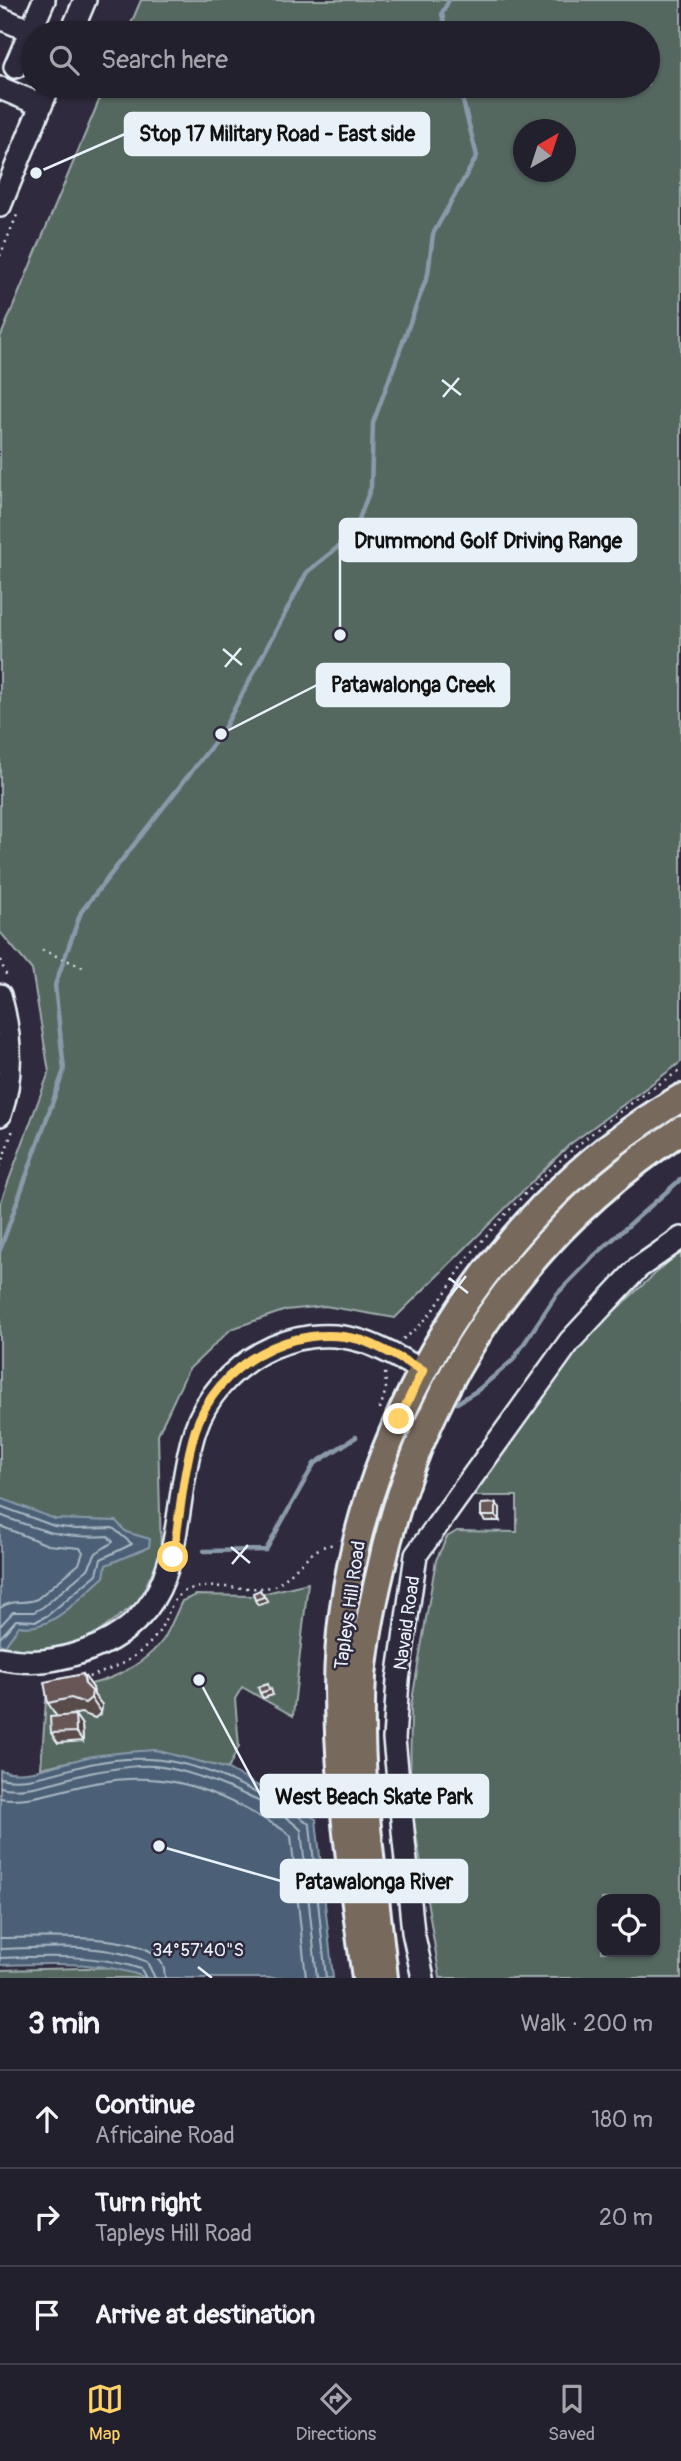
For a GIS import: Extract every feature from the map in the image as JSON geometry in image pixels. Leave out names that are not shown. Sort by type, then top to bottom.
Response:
[{"type":"main road","name":"Tapleys Hill Road","points":[[366,1978],[340,1778],[338,1687],[352,1567],[360,1531],[389,1442],[423,1370],[469,1294],[546,1204],[608,1148],[681,1098]]},
{"type":"main road","name":"Tapleys Hill Road","points":[[384,1978],[363,1777],[362,1676],[369,1622],[389,1529],[401,1488],[447,1384],[506,1289],[561,1227],[611,1180],[681,1130]]},
{"type":"main road","points":[[423,1370],[435,1373],[478,1311],[506,1289]]},
{"type":"street","points":[[35,21],[44,0]]},
{"type":"street","points":[[76,21],[85,0]]},
{"type":"street","points":[[0,18],[21,27]]},
{"type":"street","points":[[21,45],[8,63],[3,90],[21,92]]},
{"type":"street","points":[[0,206],[44,98]]},
{"type":"street","points":[[0,995],[6,1017],[10,1069],[8,1093],[0,1115]]},
{"type":"street","name":"Navaid Road","points":[[423,1978],[413,1932],[394,1739],[416,1555],[570,1341],[638,1268],[681,1238]]},
{"type":"street","points":[[0,1658],[34,1663],[57,1661],[108,1643],[146,1609],[161,1587],[173,1557],[193,1439],[201,1415],[227,1378],[249,1359],[274,1347],[319,1336],[361,1340],[423,1370]]},
{"type":"path","points":[[42,950],[83,967]]},
{"type":"path","points":[[77,1680],[119,1667],[138,1653],[158,1634],[177,1596],[190,1589],[256,1590],[272,1587],[282,1582],[317,1549],[330,1544],[341,1546]]},
{"type":"green space","points":[[141,0],[681,0],[681,1062],[569,1145],[395,1318],[325,1306],[286,1310],[231,1329],[188,1370],[158,1434],[161,1553],[139,1601],[82,1645],[14,1652],[0,1648],[0,1204],[49,1072],[32,970],[0,932],[0,338],[100,98],[660,98],[660,21],[132,21]]},
{"type":"green space","points":[[681,1250],[681,1978],[440,1978],[410,1798],[411,1706],[436,1560],[447,1537],[457,1531],[517,1532],[517,1496],[467,1496],[574,1348]]},
{"type":"green space","points":[[308,1583],[293,1716],[242,1687],[235,1699],[239,1746],[228,1769],[155,1754],[92,1757],[41,1768],[47,1687],[63,1688],[95,1683],[126,1671],[152,1652],[166,1636],[182,1601],[196,1595],[253,1596]]},
{"type":"green space","points":[[125,1967],[150,1978],[0,1978],[0,1970]]},
{"type":"water","points":[[0,1498],[55,1519],[116,1521],[126,1532],[150,1539],[149,1547],[106,1565],[104,1577],[65,1611],[43,1624],[19,1626],[5,1646],[0,1644]]},
{"type":"water","points":[[155,1750],[228,1769],[316,1819],[333,1978],[147,1978],[93,1966],[0,1965],[0,1770],[34,1771],[93,1756]]},
{"type":"building","points":[[496,1503],[496,1516],[481,1516],[481,1504]]},
{"type":"building","points":[[260,1590],[264,1597],[255,1600],[253,1593]]},
{"type":"building","points":[[83,1674],[85,1684],[92,1691],[91,1698],[85,1703],[71,1698],[48,1703],[44,1682]]},
{"type":"building","points":[[268,1684],[269,1690],[260,1693],[258,1687]]},
{"type":"building","points":[[75,1715],[76,1732],[51,1733],[50,1717]]},
{"type":"waterway","points":[[444,21],[442,13],[449,0]]},
{"type":"waterway","points":[[0,1250],[64,1070],[55,985],[81,912],[221,734],[307,572],[353,535],[371,487],[373,423],[428,274],[433,234],[477,156],[462,98]]},
{"type":"waterway","points":[[457,1403],[478,1390],[513,1360],[557,1294],[594,1256],[681,1179]]},
{"type":"waterway","points":[[204,1551],[266,1550],[314,1464],[356,1437]]},
{"type":"place","name":"Stop 17 Military Road - East side","points":[[36,173]]},
{"type":"place","name":"Drummond Golf Driving Range","points":[[340,635]]},
{"type":"place","name":"Patawalonga Creek","points":[[221,734]]},
{"type":"place","name":"West Beach Skate Park","points":[[199,1680]]},
{"type":"place","name":"Patawalonga River","points":[[159,1846]]},
{"type":"route","points":[[173,1557],[195,1430],[210,1400],[227,1378],[249,1359],[300,1338],[319,1336],[361,1340],[423,1370],[399,1419]]}]
